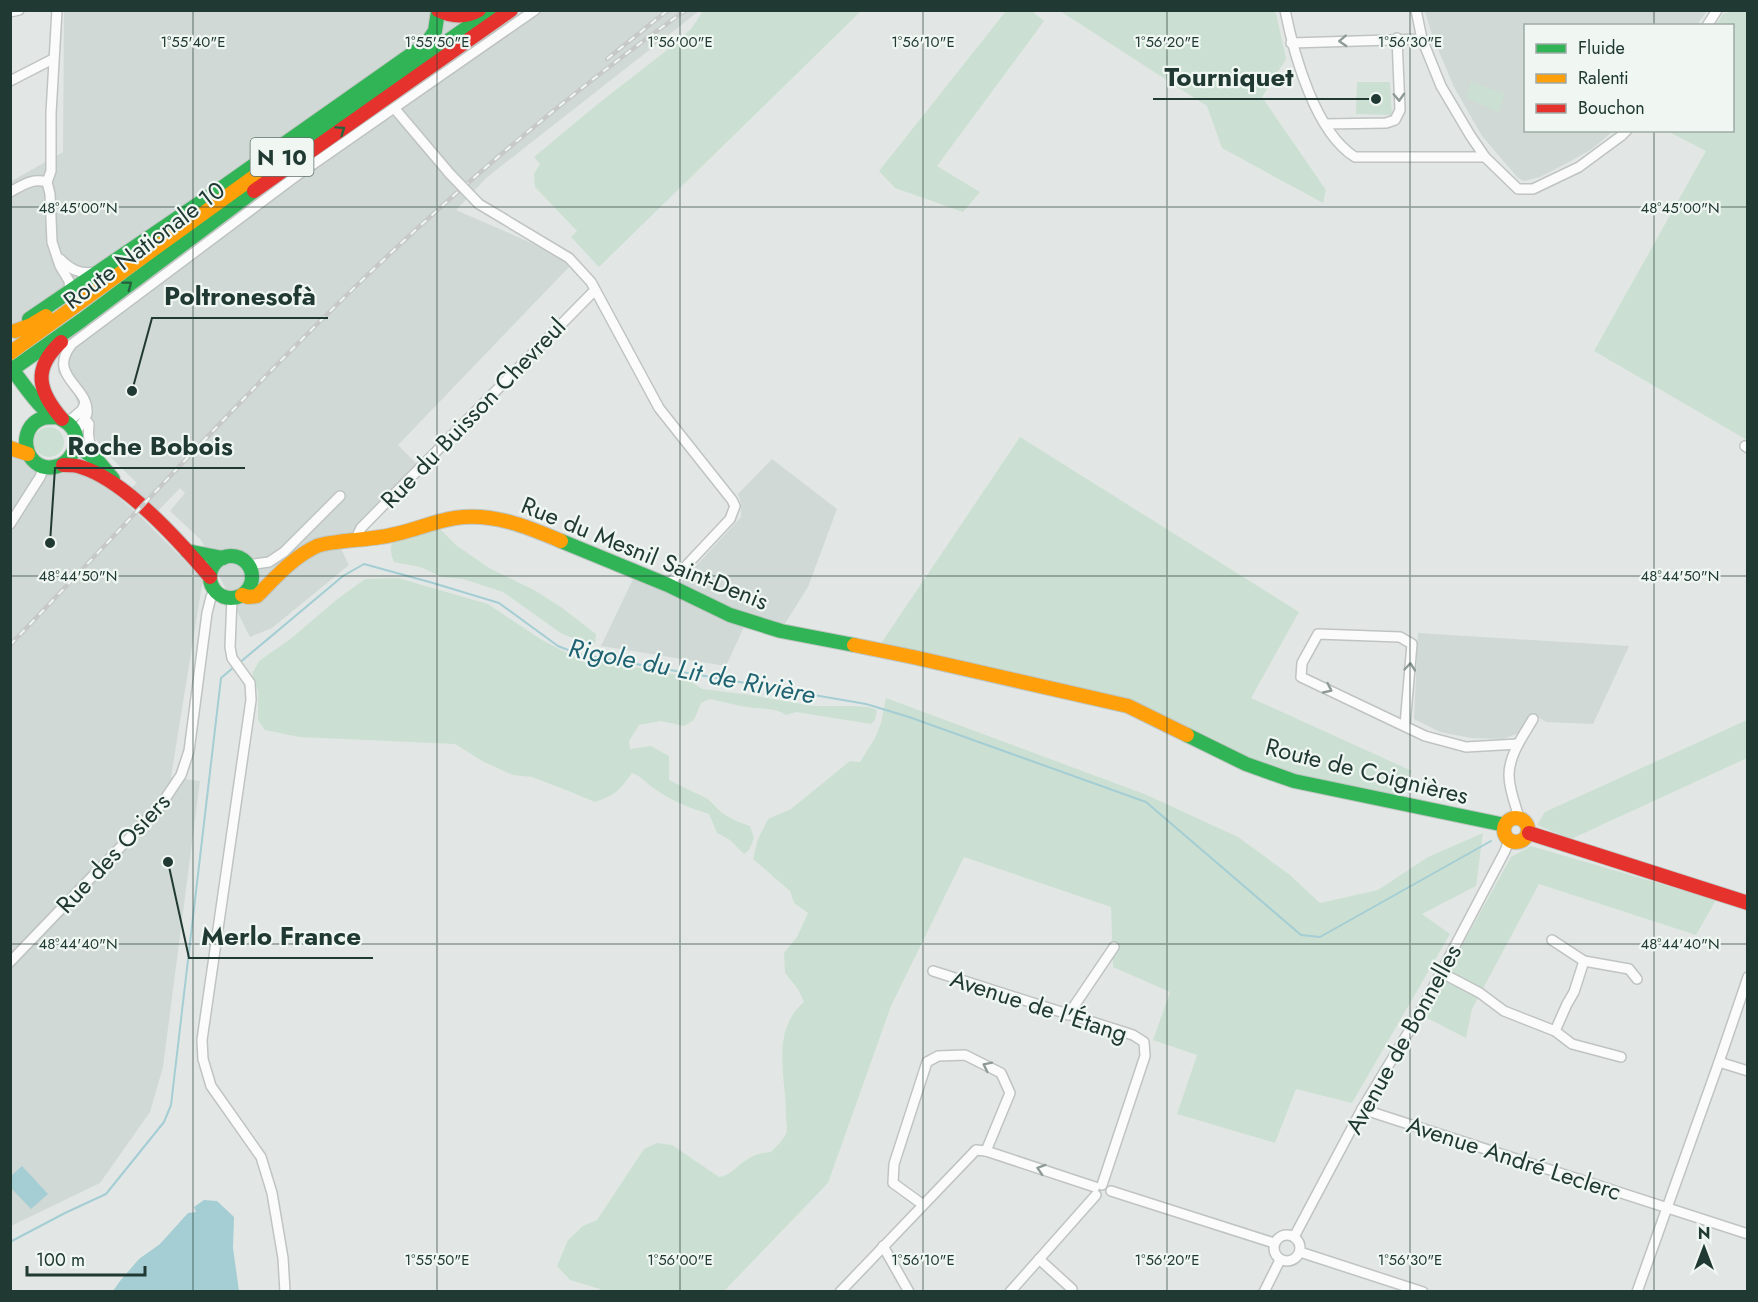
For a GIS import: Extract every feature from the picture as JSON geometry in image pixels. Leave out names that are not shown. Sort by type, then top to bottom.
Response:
[{"type":"street","points":[[10,12],[19,10]]},
{"type":"street","points":[[57,10],[53,58],[51,171],[47,182],[50,194],[51,233],[60,266],[69,281],[70,291]]},
{"type":"street","points":[[413,52],[428,31],[428,10]]},
{"type":"street","points":[[13,332],[27,320],[427,44],[432,38],[438,11],[451,17],[465,17],[479,10]]},
{"type":"street","name":"N 10","points":[[10,353],[276,161],[492,10]]},
{"type":"street","name":"Route Nationale 10","points":[[11,370],[82,320],[224,212],[511,10]]},
{"type":"street","points":[[124,491],[88,468],[70,463],[44,467],[28,454],[26,437],[33,423],[40,418],[48,416],[68,426],[85,419],[87,413],[85,403],[65,373],[66,351],[72,344],[299,174],[535,10]]},
{"type":"street","points":[[1285,10],[1291,43],[1303,77],[1325,124],[1345,151],[1355,157],[1485,157]]},
{"type":"street","points":[[1416,10],[1422,39],[1441,86],[1485,157],[1518,189],[1533,189],[1579,167],[1625,132]]},
{"type":"street","points":[[1708,24],[1717,10]]},
{"type":"street","points":[[1325,124],[1386,123],[1395,120],[1400,110],[1396,38]]},
{"type":"street","points":[[1291,43],[1422,39]]},
{"type":"street","points":[[10,81],[53,58]]},
{"type":"street","points":[[395,109],[450,174],[479,204],[569,258],[591,282],[659,408],[732,500],[735,506],[730,519],[668,585]]},
{"type":"street","points":[[10,192],[29,181],[39,179],[47,182]]},
{"type":"street","points":[[57,256],[76,271],[87,274],[98,272]]},
{"type":"street","name":"Rue du Buisson Chevreul","points":[[358,541],[358,534],[362,528],[595,290]]},
{"type":"street","points":[[13,332],[31,325],[57,309],[74,306]]},
{"type":"street","points":[[82,320],[75,332],[50,354],[41,374],[42,388],[47,400],[68,426],[80,448],[98,460]]},
{"type":"street","points":[[11,370],[43,409],[68,426],[74,453],[63,465]]},
{"type":"street","points":[[68,426],[85,403]]},
{"type":"street","points":[[85,419],[89,424],[91,448],[98,460],[124,491],[188,551],[210,577]]},
{"type":"street","points":[[10,448],[28,454]]},
{"type":"street","points":[[10,524],[44,467]]},
{"type":"street","points":[[248,565],[269,561],[284,552],[340,496]]},
{"type":"street","name":"Rue du Mesnil Saint-Denis","points":[[268,586],[299,556],[320,544],[382,537],[455,518],[478,516],[496,518],[536,530],[668,585],[730,615],[781,631],[913,657]]},
{"type":"street","points":[[188,551],[223,558],[234,556],[248,565],[251,571],[249,588],[237,597],[230,647],[232,658],[250,683],[251,700],[202,1040],[203,1059],[211,1086],[261,1157],[272,1193],[283,1258],[285,1292]]},
{"type":"street","points":[[223,558],[214,565],[210,577],[215,590],[225,597],[257,596],[268,586]]},
{"type":"street","points":[[251,583],[268,586]]},
{"type":"street","name":"Rue des Osiers","points":[[10,962],[161,804],[181,775],[189,751],[207,613],[215,590]]},
{"type":"street","points":[[1405,725],[1412,644],[1401,637],[1318,634],[1302,663],[1301,677],[1425,736],[1466,747],[1518,744]]},
{"type":"street","name":"Route de Coignières","points":[[913,657],[1128,706],[1246,765],[1294,781],[1505,825]]},
{"type":"street","points":[[1518,817],[1509,775],[1518,744],[1533,719]]},
{"type":"street","points":[[1518,817],[1528,825],[1529,833],[1521,841],[1513,842],[1504,833],[1505,825],[1510,819],[1518,817]]},
{"type":"street","points":[[1529,833],[1748,903]]},
{"type":"street","name":"Avenue de Bonnelles","points":[[1293,1237],[1362,1109],[1442,973],[1509,840]]},
{"type":"street","points":[[1552,940],[1584,961],[1629,969],[1637,979]]},
{"type":"street","points":[[1068,1016],[1114,947]]},
{"type":"street","points":[[1555,1031],[1574,992],[1584,961]]},
{"type":"street","name":"Avenue de l'Étang","points":[[933,971],[1133,1035],[1144,1042],[1145,1056],[1098,1189]]},
{"type":"street","points":[[1442,973],[1480,993],[1504,1011],[1555,1031],[1572,1044],[1621,1058]]},
{"type":"street","points":[[1636,1292],[1748,977]]},
{"type":"street","points":[[922,1204],[893,1182],[894,1164],[927,1062],[938,1056],[965,1055],[1001,1072],[1010,1093],[986,1151]]},
{"type":"street","points":[[1719,1062],[1748,1071]]},
{"type":"street","name":"Avenue André Leclerc","points":[[1362,1109],[1748,1234]]},
{"type":"street","points":[[840,1292],[976,1150],[986,1151],[1098,1189],[1111,1191],[1274,1243]]},
{"type":"street","points":[[1010,1292],[1098,1189]]},
{"type":"street","points":[[1280,1236],[1293,1237],[1299,1243],[1300,1252],[1292,1261],[1284,1262],[1274,1254],[1274,1243],[1280,1236]]},
{"type":"street","points":[[883,1246],[909,1292]]},
{"type":"street","points":[[1300,1252],[1424,1292]]},
{"type":"street","points":[[1039,1259],[1072,1289]]},
{"type":"street","points":[[1264,1292],[1280,1260]]},
{"type":"shaded area","points":[[64,11],[486,11],[11,337],[10,182],[63,152]]},
{"type":"shaded area","points":[[523,11],[699,11],[486,178],[456,210],[559,255],[570,266],[398,445],[417,464],[340,547],[349,565],[272,628],[250,637],[201,540],[170,511],[185,493],[180,488],[156,513],[130,489],[137,483],[101,448],[75,396],[58,372],[59,351],[70,339],[221,227]]},
{"type":"shaded area","points":[[1425,11],[1707,11],[1698,24],[1524,24],[1524,132],[1612,132],[1592,149],[1571,161],[1540,177],[1524,181],[1518,178],[1482,136],[1454,87],[1432,35]]},
{"type":"shaded area","points":[[11,455],[92,474],[142,518],[203,579],[171,777],[200,781],[163,1067],[150,1112],[100,1183],[11,1226]]},
{"type":"shaded area","points":[[772,459],[837,509],[808,587],[784,625],[749,616],[726,666],[601,646],[634,577],[671,593],[741,517],[741,503],[738,494]]},
{"type":"shaded area","points":[[1418,633],[1629,646],[1593,724],[1546,722],[1533,714],[1522,732],[1503,739],[1471,738],[1440,732],[1414,719]]},
{"type":"green space","points":[[703,11],[861,11],[599,267],[571,237],[577,231],[535,187],[534,174],[540,164],[534,157],[671,47],[691,29]]},
{"type":"green space","points":[[1006,11],[1032,11],[1044,21],[937,166],[980,192],[963,212],[895,188],[879,171]]},
{"type":"green space","points":[[1060,11],[1270,11],[1276,13],[1286,59],[1262,97],[1326,190],[1323,203],[1222,148],[1207,106]]},
{"type":"green space","points":[[1732,11],[1748,11],[1747,440],[1594,351],[1706,151],[1669,132],[1734,132],[1734,24],[1717,24],[1723,14]]},
{"type":"green space","points":[[1357,82],[1390,82],[1392,115],[1356,114]]},
{"type":"green space","points":[[1471,82],[1505,94],[1499,112],[1466,98]]},
{"type":"green space","points":[[49,427],[59,432],[64,442],[59,452],[49,457],[39,452],[34,442],[39,432]]},
{"type":"green space","points":[[1020,437],[1299,612],[1251,698],[1412,771],[1397,797],[1270,768],[1133,701],[880,645]]},
{"type":"green space","points":[[439,528],[456,545],[489,568],[534,590],[561,607],[596,634],[595,643],[562,634],[503,592],[463,579],[442,577],[420,567],[394,562],[391,552],[393,542]]},
{"type":"green space","points":[[398,578],[488,604],[542,640],[579,659],[683,676],[702,689],[813,706],[868,707],[877,710],[875,720],[871,724],[796,712],[786,715],[774,710],[710,699],[701,703],[694,720],[684,726],[661,721],[639,725],[629,741],[630,749],[651,746],[669,756],[669,780],[708,799],[722,813],[750,826],[754,838],[749,850],[744,854],[730,840],[717,833],[709,814],[672,799],[632,773],[616,792],[595,802],[532,777],[513,775],[484,762],[455,744],[299,737],[265,730],[258,720],[258,692],[252,674],[259,661],[293,637],[336,600],[365,579]]},
{"type":"green space","points":[[886,698],[1147,795],[1238,837],[1290,875],[1320,903],[1378,890],[1428,857],[1483,833],[1476,886],[1422,914],[1450,934],[1352,1103],[1296,1089],[1275,1143],[1177,1114],[1197,1055],[1153,1040],[1170,992],[1113,967],[1111,907],[964,857],[891,1006],[828,1183],[724,1291],[600,1291],[600,1289],[570,1280],[557,1266],[568,1240],[583,1226],[597,1220],[644,1149],[657,1143],[672,1145],[719,1177],[753,1156],[771,1152],[786,1134],[783,1041],[793,1014],[804,1002],[798,989],[785,973],[784,953],[797,937],[808,913],[794,903],[790,891],[753,859],[758,839],[768,819],[791,809],[850,761],[860,762],[875,738],[881,723]]},
{"type":"green space","points":[[1747,720],[1747,758],[1571,839],[1537,825],[1545,812]]},
{"type":"green space","points":[[1531,846],[1716,900],[1696,935],[1539,884],[1472,1009],[1466,1038],[1423,1016],[1511,857]]},
{"type":"water","points":[[22,1166],[48,1194],[31,1209],[11,1188],[11,1176]]},
{"type":"water","points":[[204,1200],[217,1201],[234,1217],[233,1248],[239,1291],[113,1291],[139,1259],[160,1244],[188,1213],[196,1212],[194,1207]]},
{"type":"waterway","name":"Rigole du Lit de Rivière","points":[[238,664],[343,576],[364,564],[499,603],[558,646],[578,654],[866,704],[909,717],[1146,802],[1301,935],[1320,937],[1491,841]]},
{"type":"waterway","name":"Rigole du Lit de Rivière","points":[[10,1242],[106,1194],[164,1122],[171,1105],[221,678],[234,667]]},
{"type":"railway","points":[[607,59],[668,10]]},
{"type":"railway","points":[[10,645],[268,373],[396,248],[558,107],[686,10]]},
{"type":"traffic: fast","points":[[255,176],[492,10]]},
{"type":"traffic: fast","points":[[29,319],[220,189],[426,44],[435,31],[438,11]]},
{"type":"traffic: fast","points":[[10,371],[254,191]]},
{"type":"traffic: fast","points":[[10,367],[33,398],[46,411],[66,422],[74,430],[76,443],[70,457],[57,466],[44,467],[30,456],[26,439],[34,423],[43,418],[57,417]]},
{"type":"traffic: fast","points":[[76,442],[80,448],[97,460],[113,479]]},
{"type":"traffic: fast","points":[[561,541],[668,585],[730,615],[781,631],[854,645]]},
{"type":"traffic: fast","points":[[187,551],[223,558]]},
{"type":"traffic: fast","points":[[231,556],[246,562],[252,577],[246,592],[231,598],[216,592],[210,577],[216,562],[231,556]]},
{"type":"traffic: fast","points":[[1187,735],[1246,764],[1294,781],[1505,825]]},
{"type":"traffic: slow","points":[[10,353],[255,176]]},
{"type":"traffic: slow","points":[[15,331],[46,316]]},
{"type":"traffic: slow","points":[[10,448],[28,454]]},
{"type":"traffic: slow","points":[[242,595],[257,596],[292,562],[317,546],[390,535],[455,518],[496,519],[523,526],[561,541]]},
{"type":"traffic: slow","points":[[854,645],[1128,706],[1187,735]]},
{"type":"traffic: slow","points":[[1516,818],[1525,821],[1528,830],[1525,839],[1516,842],[1507,839],[1504,830],[1507,821],[1516,818]]},
{"type":"traffic: jam","points":[[438,10],[458,16],[479,10]]},
{"type":"traffic: jam","points":[[254,191],[511,10]]},
{"type":"traffic: jam","points":[[61,342],[46,361],[42,371],[42,380],[48,399],[62,419]]},
{"type":"traffic: jam","points":[[63,465],[81,467],[116,485],[151,514],[210,577]]},
{"type":"traffic: jam","points":[[1529,833],[1748,903]]},
{"type":"place","name":"Tourniquet","points":[[1376,99]]},
{"type":"place","name":"Poltronesofà","points":[[132,391]]},
{"type":"place","name":"Roche Bobois","points":[[50,543]]},
{"type":"place","name":"Merlo France","points":[[168,862]]}]
